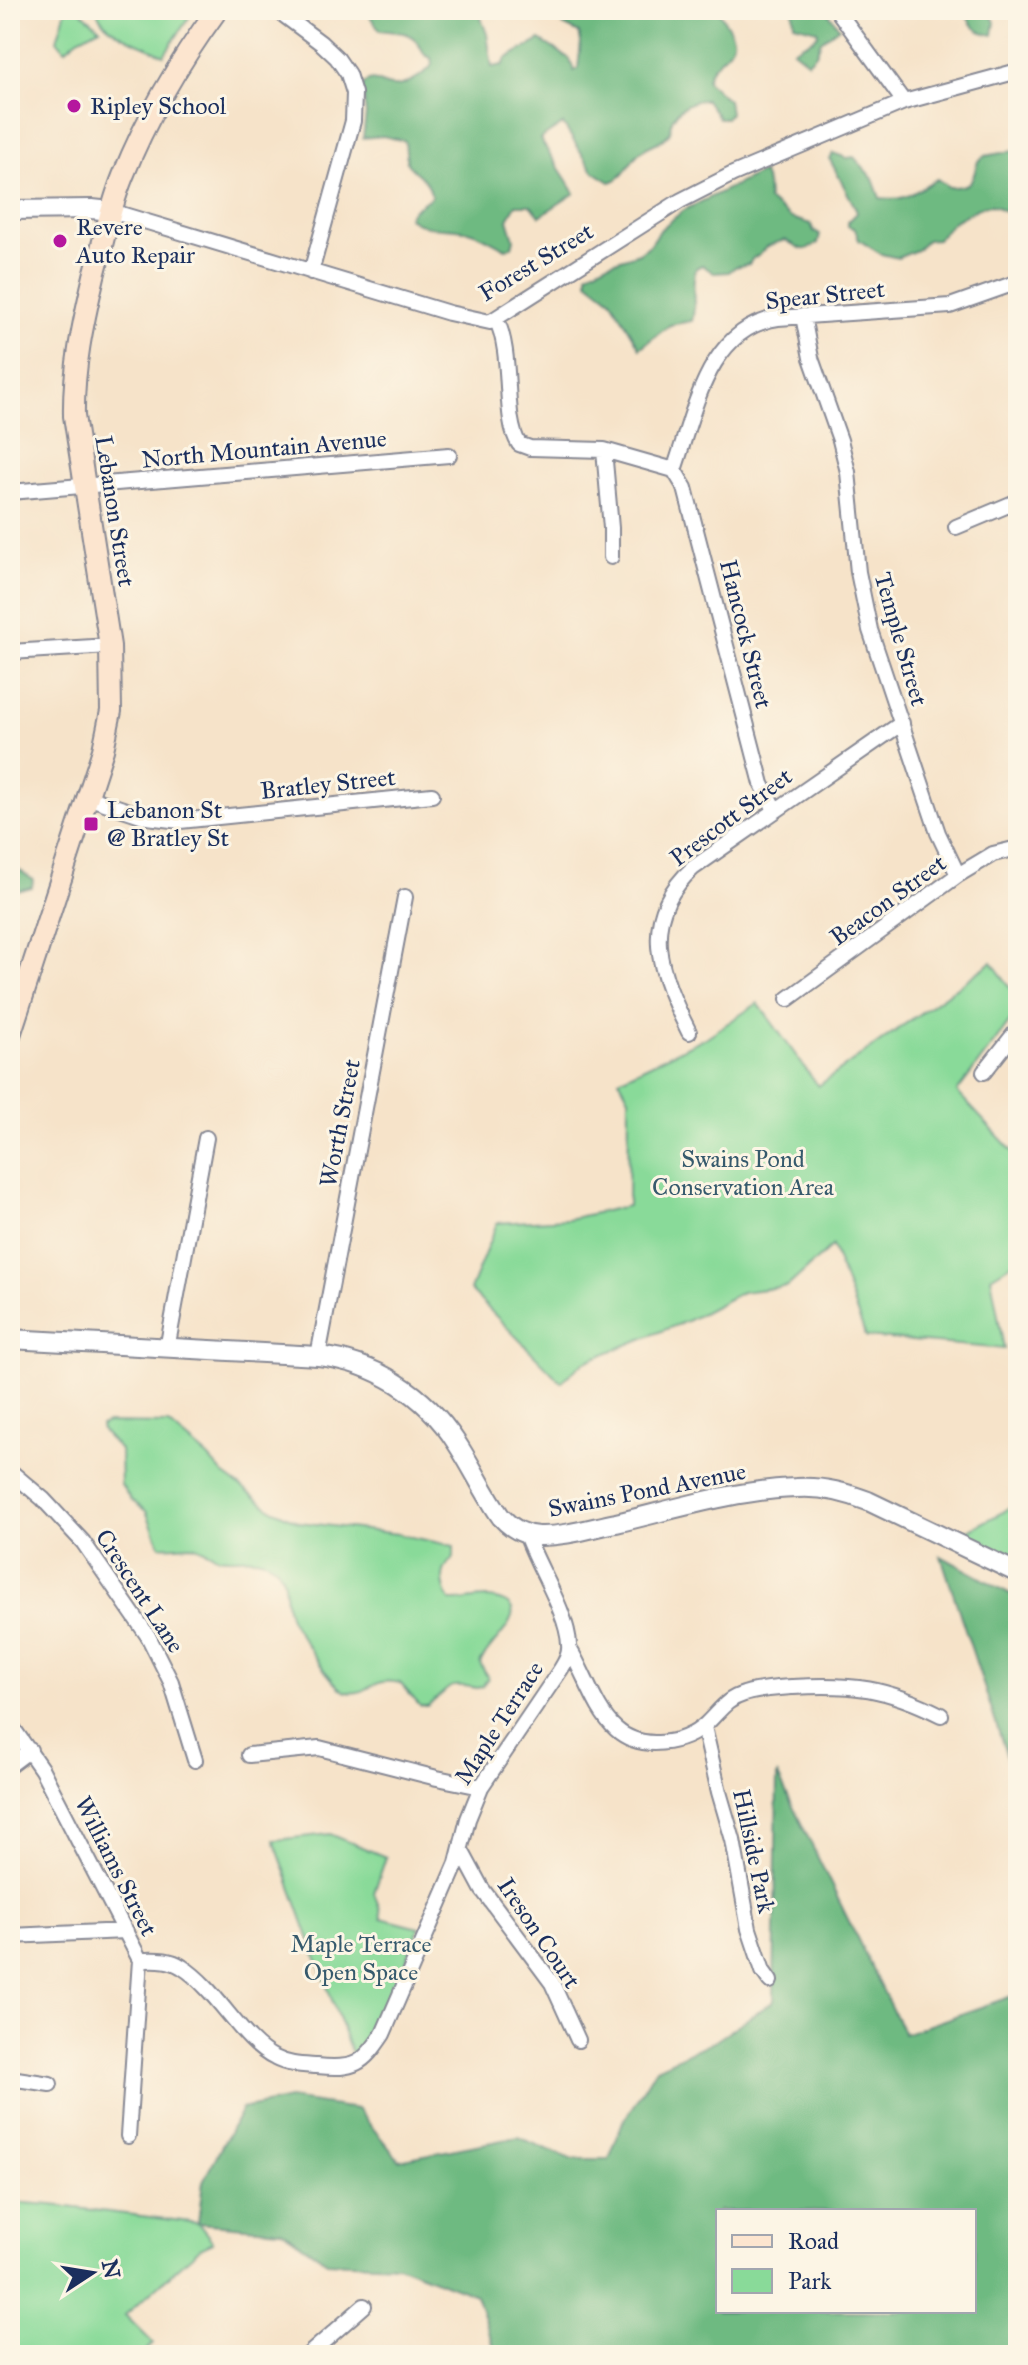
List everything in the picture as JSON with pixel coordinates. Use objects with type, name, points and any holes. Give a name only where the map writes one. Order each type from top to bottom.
[{"type":"main road","name":"Lebanon Street","points":[[10,1035],[110,719],[110,646],[74,416],[74,377],[83,325],[111,211],[123,176],[163,91],[217,10]]},
{"type":"street","points":[[277,10],[337,58],[348,74],[354,93],[353,121],[311,272]]},
{"type":"street","points":[[837,10],[904,102]]},
{"type":"street","name":"Forest Street","points":[[10,210],[111,211],[481,322],[496,319],[706,187],[904,102],[1018,71]]},
{"type":"street","name":"Spear Street","points":[[674,470],[718,354],[762,321],[950,306],[1018,282]]},
{"type":"street","name":"Temple Street","points":[[803,316],[811,358],[848,472],[858,572],[870,630],[938,833],[958,875]]},
{"type":"street","points":[[496,319],[504,340],[517,442],[530,448],[604,450],[674,470]]},
{"type":"street","points":[[604,450],[611,557]]},
{"type":"street","name":"North Mountain Avenue","points":[[10,492],[449,455]]},
{"type":"street","name":"Hancock Street","points":[[674,470],[685,488],[762,784],[775,810]]},
{"type":"street","points":[[956,527],[1018,501]]},
{"type":"street","points":[[10,652],[110,646]]},
{"type":"street","name":"Prescott Street","points":[[689,1032],[670,995],[661,963],[660,933],[664,903],[671,891],[693,868],[902,723]]},
{"type":"street","name":"Bratley Street","points":[[87,797],[147,817],[180,821],[432,795]]},
{"type":"street","name":"Beacon Street","points":[[788,999],[958,875],[993,854],[1018,848]]},
{"type":"street","name":"Worth Street","points":[[318,1356],[405,897]]},
{"type":"street","points":[[984,1072],[1018,1029]]},
{"type":"street","points":[[167,1349],[206,1138]]},
{"type":"street","name":"Swains Pond Avenue","points":[[10,1339],[318,1356],[363,1366],[393,1381],[423,1402],[457,1442],[501,1517],[526,1534],[560,1534],[747,1494],[786,1488],[816,1488],[843,1492],[868,1501],[1018,1573]]},
{"type":"street","name":"Crescent Lane","points":[[10,1471],[43,1499],[83,1542],[148,1636],[171,1682],[195,1760]]},
{"type":"street","name":"Maple Terrace","points":[[140,1960],[162,1959],[179,1964],[226,2008],[261,2049],[273,2057],[293,2064],[328,2068],[359,2064],[383,2034],[461,1850],[468,1819],[481,1787],[561,1669],[570,1650],[564,1622],[526,1534]]},
{"type":"street","points":[[570,1650],[598,1706],[616,1729],[630,1738],[655,1745],[704,1727],[726,1702],[744,1694],[837,1684],[910,1699],[941,1715]]},
{"type":"street","name":"Williams Street","points":[[10,1724],[30,1750],[55,1794],[140,1960],[128,2136]]},
{"type":"street","name":"Hillside Park","points":[[704,1727],[733,1840],[749,1929],[763,1971],[770,1981]]},
{"type":"street","points":[[249,1755],[319,1748],[481,1787]]},
{"type":"street","points":[[10,1765],[30,1750]]},
{"type":"street","name":"Ireson Court","points":[[461,1850],[482,1889],[552,1983],[578,2040]]},
{"type":"street","points":[[10,1936],[126,1931]]},
{"type":"street","points":[[10,2078],[50,2084]]},
{"type":"street","points":[[308,2355],[364,2306]]},
{"type":"green space","points":[[66,10],[79,10],[100,28],[65,50],[57,40]]},
{"type":"green space","points":[[97,10],[194,10],[164,55],[106,25]]},
{"type":"green space","points":[[365,10],[478,10],[487,34],[492,67],[503,65],[507,58],[540,40],[570,59],[574,71],[578,68],[581,42],[579,33],[563,25],[568,10],[718,10],[731,31],[733,44],[712,69],[707,81],[728,100],[730,113],[726,118],[719,118],[706,100],[685,106],[673,118],[668,135],[640,152],[620,177],[610,182],[593,171],[563,124],[540,139],[575,193],[540,216],[530,205],[516,205],[508,219],[514,239],[507,249],[471,232],[431,227],[408,217],[431,197],[430,191],[426,182],[407,163],[405,141],[383,136],[363,138],[366,114],[362,87],[373,80],[392,86],[408,83],[429,69],[431,58],[425,55],[411,36],[380,30]]},
{"type":"green space","points":[[793,10],[826,10],[839,27],[821,41],[816,54],[808,62],[793,50],[818,35],[817,30],[794,24]]},
{"type":"green space","points":[[965,10],[988,10],[995,22],[993,35],[974,27]]},
{"type":"green space","points":[[1018,150],[1018,211],[1009,213],[992,205],[982,206],[954,221],[937,239],[927,240],[917,250],[898,258],[881,254],[859,240],[855,229],[848,226],[857,213],[856,209],[830,160],[833,153],[854,157],[873,179],[880,198],[890,199],[910,194],[937,179],[949,187],[963,186],[971,181],[978,161],[985,156]]},
{"type":"green space","points":[[762,172],[768,200],[791,218],[811,224],[820,235],[818,243],[804,249],[785,240],[765,249],[749,264],[735,267],[729,272],[714,273],[702,265],[696,268],[692,321],[670,325],[640,348],[611,299],[588,281],[588,273],[639,253],[684,210]]},
{"type":"green space","points":[[10,863],[33,880],[32,887],[10,889]]},
{"type":"green space","name":"Swains Pond Conservation Area","points":[[992,962],[1018,999],[1018,1011],[957,1092],[1014,1153],[1018,1151],[1018,1260],[991,1277],[1004,1349],[866,1337],[832,1246],[788,1286],[742,1292],[689,1320],[584,1362],[561,1382],[470,1290],[497,1223],[568,1219],[628,1206],[629,1098],[619,1079],[707,1037],[758,1003],[818,1086]]},
{"type":"green space","points":[[107,1423],[169,1424],[223,1474],[270,1508],[299,1522],[398,1534],[454,1546],[454,1558],[443,1578],[450,1601],[489,1598],[505,1602],[512,1608],[512,1617],[507,1626],[480,1664],[488,1678],[482,1687],[453,1686],[427,1706],[420,1706],[400,1683],[382,1682],[353,1693],[341,1689],[315,1658],[292,1622],[281,1574],[272,1564],[258,1558],[219,1557],[191,1545],[160,1546],[146,1511],[131,1500],[121,1485],[120,1450],[102,1431],[101,1426]]},
{"type":"green space","points":[[1018,1499],[1018,1564],[961,1534],[1005,1511]]},
{"type":"green space","points":[[941,1556],[1018,1598],[1018,1785],[1015,1781]]},
{"type":"green space","points":[[777,1774],[904,2034],[1018,1994],[1018,2355],[497,2355],[476,2295],[398,2265],[327,2262],[281,2230],[198,2223],[203,2181],[242,2109],[289,2099],[357,2109],[399,2160],[518,2137],[571,2159],[609,2159],[622,2124],[656,2068],[714,2041],[774,2001]]},
{"type":"green space","name":"Maple Terrace Open Space","points":[[330,1834],[386,1857],[374,1893],[381,1918],[419,1928],[389,2006],[354,2061],[274,1840]]},
{"type":"green space","points":[[10,2202],[198,2223],[213,2242],[200,2248],[125,2315],[153,2343],[142,2355],[10,2355]]},
{"type":"place","name":"Ripley School","points":[[74,106]]},
{"type":"place","name":"Revere Auto Repair","points":[[60,241]]},
{"type":"place","name":"Lebanon St @ Bratley St","points":[[91,824]]}]
